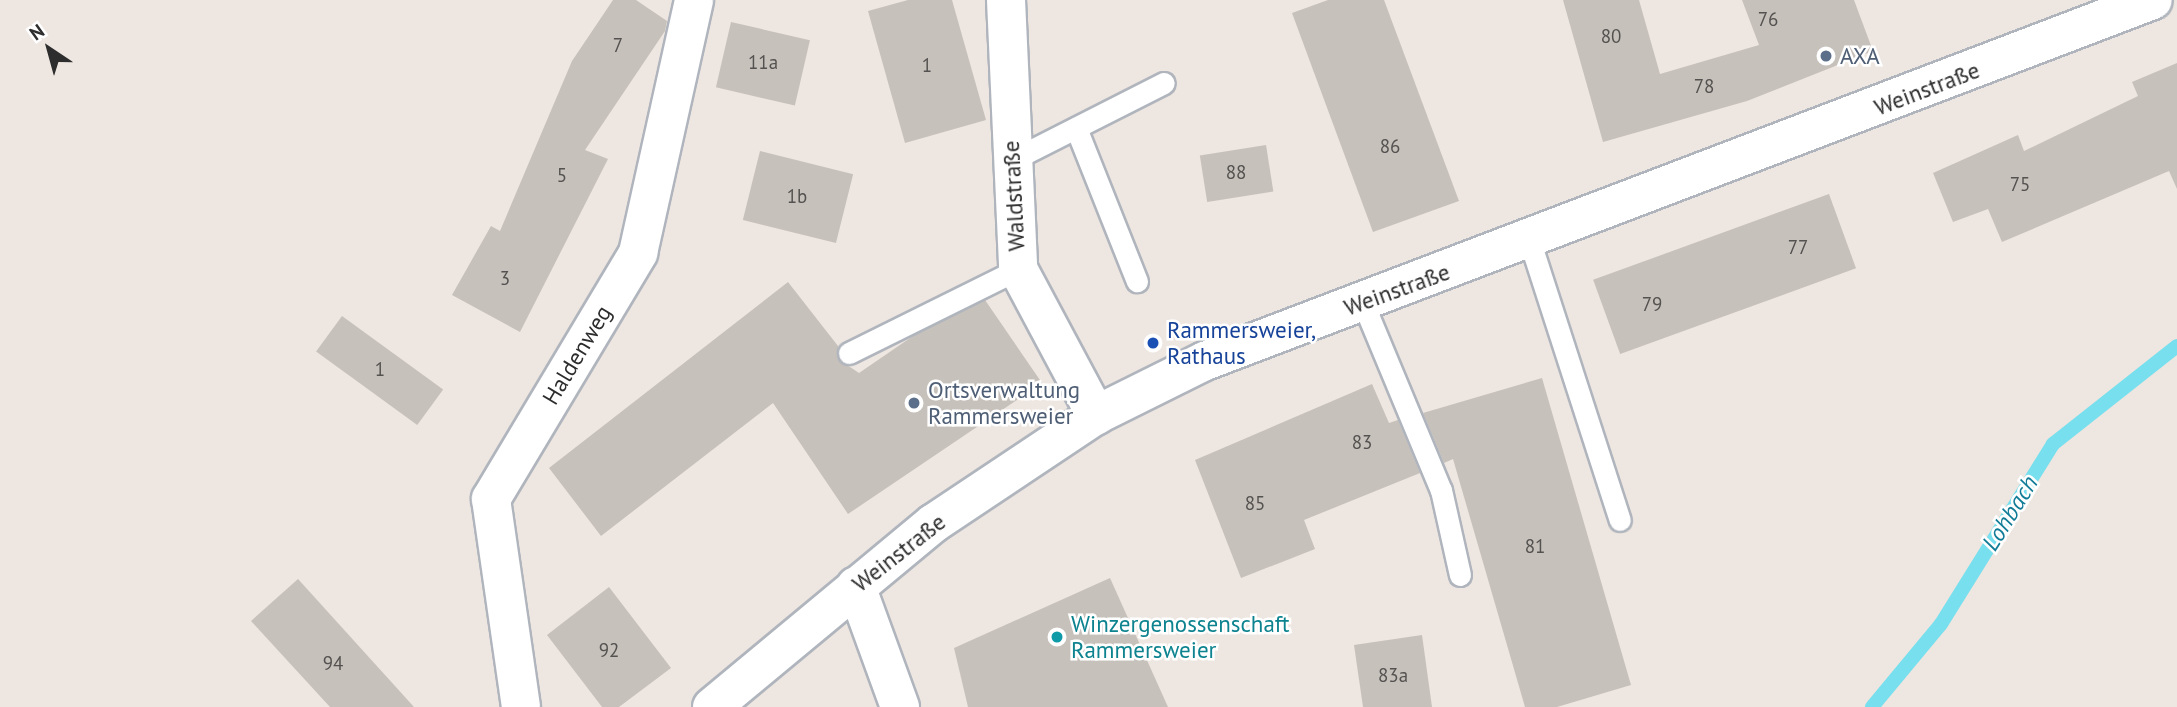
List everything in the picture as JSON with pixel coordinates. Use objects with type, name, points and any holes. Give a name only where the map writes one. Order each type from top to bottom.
[{"type":"street","name":"Haldenweg","points":[[521,707],[491,499],[638,253],[694,0]]},
{"type":"street","name":"Waldstraße","points":[[1006,0],[1018,269],[1096,415]]},
{"type":"street","name":"Weinstraße","points":[[712,707],[933,523],[1096,415],[1205,361],[1530,242],[2153,0]]},
{"type":"street","points":[[856,586],[900,707]]},
{"type":"lane","points":[[1012,160],[1164,83]]},
{"type":"lane","points":[[1076,128],[1138,281]]},
{"type":"lane","points":[[1530,242],[1620,520]]},
{"type":"lane","points":[[849,354],[1018,269]]},
{"type":"lane","points":[[1363,303],[1441,490],[1460,575]]},
{"type":"building","points":[[613,0],[636,0],[667,21],[665,31],[585,150],[608,159],[520,332],[452,295],[491,226],[500,231],[572,61]]},
{"type":"building","points":[[908,0],[952,0],[986,120],[905,143],[868,11]]},
{"type":"building","points":[[1328,0],[1384,0],[1459,201],[1373,232],[1292,13]]},
{"type":"building","points":[[1563,0],[1639,0],[1660,74],[1759,45],[1742,0],[1854,0],[1873,51],[1747,101],[1603,142]]},
{"type":"building","points":[[731,22],[810,40],[795,106],[716,87]]},
{"type":"building","points":[[2177,63],[2177,189],[2169,171],[2002,242],[1988,209],[1953,222],[1933,173],[2018,135],[2024,151],[2138,96],[2132,82]]},
{"type":"building","points":[[1266,145],[1273,191],[1207,202],[1200,155]]},
{"type":"building","points":[[760,151],[853,174],[836,243],[743,220]]},
{"type":"building","points":[[1829,194],[1856,268],[1620,354],[1593,280]]},
{"type":"building","points":[[788,282],[838,346],[838,359],[859,373],[916,334],[985,300],[1042,383],[848,514],[773,403],[601,536],[549,468]]},
{"type":"building","points":[[342,316],[443,389],[417,425],[316,352]]},
{"type":"building","points":[[1542,378],[1631,685],[1557,707],[1525,707],[1453,459],[1444,463],[1423,413]]},
{"type":"building","points":[[1372,384],[1389,423],[1398,420],[1420,473],[1304,520],[1315,549],[1241,578],[1195,460]]},
{"type":"building","name":"Winzergenossenschaft Rammersweier","points":[[1110,578],[1168,707],[968,707],[954,648]]},
{"type":"building","points":[[298,579],[414,707],[330,707],[251,621]]},
{"type":"building","points":[[609,587],[671,668],[619,707],[602,707],[547,635]]},
{"type":"building","points":[[1422,635],[1432,707],[1363,707],[1354,645]]},
{"type":"waterway","name":"Lohbach","points":[[1872,707],[1941,624],[2053,444],[2177,346]]},
{"type":"place","name":"AXA","points":[[1826,56]]},
{"type":"place","name":"Rammersweier, Rathaus","points":[[1153,343]]},
{"type":"place","name":"Ortsverwaltung Rammersweier","points":[[914,403]]},
{"type":"place","name":"Winzergenossenschaft Rammersweier","points":[[1057,637]]}]
